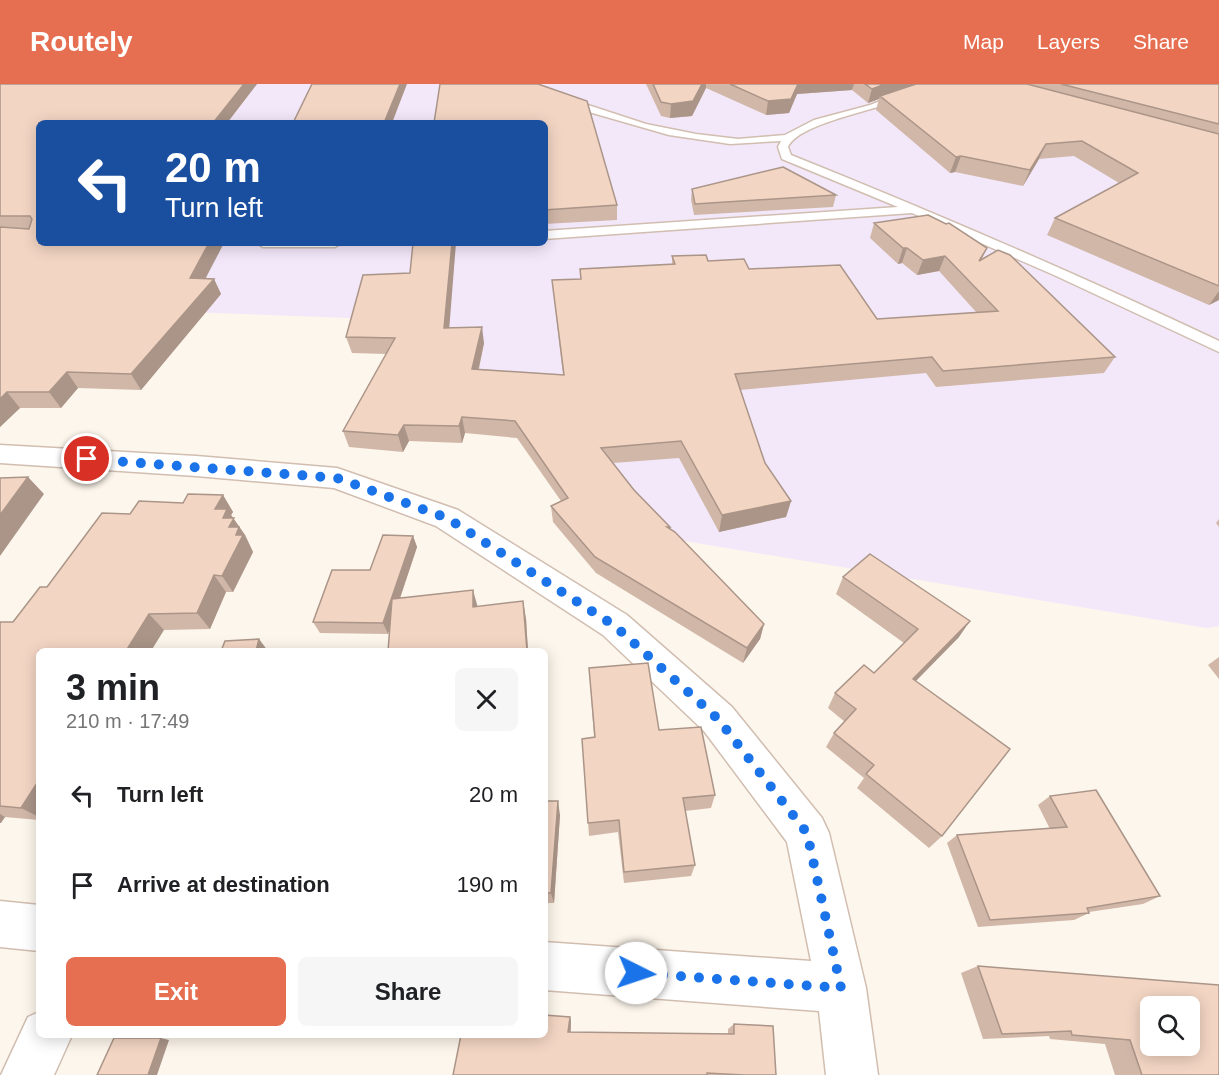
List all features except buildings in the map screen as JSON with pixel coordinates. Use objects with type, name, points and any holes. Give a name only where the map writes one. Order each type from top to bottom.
[{"type":"street","points":[[0,454],[196,466],[337,478],[447,518],[615,626],[718,719],[807,833],[841,988],[852,1075]]},
{"type":"street","points":[[0,924],[36,928]]},
{"type":"street","points":[[548,966],[841,988]]},
{"type":"street","points":[[27,1075],[45,1038]]},
{"type":"lane","points":[[516,84],[597,113],[648,127],[776,154],[916,210],[1138,308],[1219,347]]},
{"type":"lane","points":[[723,141],[787,138],[817,122],[873,107],[933,84]]},
{"type":"lane","points":[[776,154],[783,147],[787,138]]},
{"type":"lane","points":[[548,235],[916,210]]},
{"type":"shaded area","points":[[0,84],[1219,84],[1219,626],[1207,628],[619,530],[431,321],[0,305]]},
{"type":"route","points":[[87,459],[337,478],[447,518],[615,626],[718,719],[807,833],[841,988],[636,973]]}]
